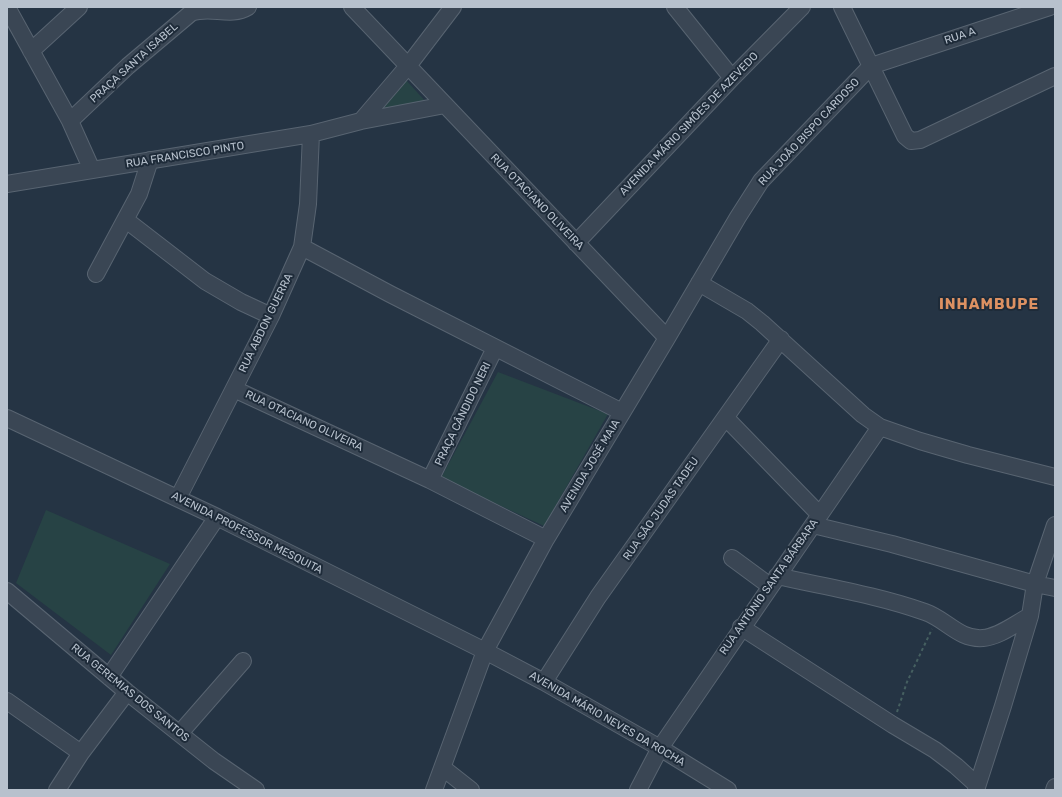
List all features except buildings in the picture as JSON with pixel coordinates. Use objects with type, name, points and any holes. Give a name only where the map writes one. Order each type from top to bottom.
[{"type":"street","points":[[7,7],[70,121],[92,170]]},
{"type":"street","points":[[31,51],[78,7]]},
{"type":"street","name":"PRAÇA SANTA ISABEL","points":[[70,121],[134,61],[191,13],[200,9],[240,12],[248,7]]},
{"type":"street","name":"RUA OTACIANO OLIVEIRA","points":[[352,7],[444,106],[667,338]]},
{"type":"street","points":[[361,122],[408,66],[453,7]]},
{"type":"street","points":[[675,7],[732,78]]},
{"type":"street","name":"AVENIDA MÁRIO SIMÕES DE AZEVEDO","points":[[576,243],[732,78],[802,7]]},
{"type":"street","points":[[842,7],[905,136],[911,141],[920,140],[1055,76]]},
{"type":"street","name":"RUA A","points":[[871,66],[1050,7]]},
{"type":"street","name":"RUA JOÃO BISPO CARDOSO","points":[[699,283],[761,181],[871,66]]},
{"type":"street","points":[[361,122],[444,106]]},
{"type":"street","name":"RUA FRANCISCO PINTO","points":[[7,184],[311,134],[361,122]]},
{"type":"street","name":"RUA ABDON GUERRA","points":[[178,498],[271,316],[302,247],[308,204],[311,134]]},
{"type":"street","points":[[96,274],[139,194],[150,160]]},
{"type":"street","points":[[126,220],[205,281],[241,302],[271,316]]},
{"type":"street","points":[[302,247],[622,412]]},
{"type":"street","points":[[699,283],[747,311],[781,339],[858,411],[880,427],[968,455],[1055,477]]},
{"type":"street","name":"AVENIDA JOSÉ MAIA","points":[[434,790],[485,651],[546,539],[699,283]]},
{"type":"street","name":"RUA SÃO JUDAS TADEU","points":[[544,682],[598,597],[781,339]]},
{"type":"street","name":"PRAÇA CÂNDIDO NERI","points":[[430,480],[496,348]]},
{"type":"street","name":"RUA OTACIANO OLIVEIRA","points":[[234,389],[430,480],[546,539]]},
{"type":"street","name":"AVENIDA PROFESSOR MESQUITA","points":[[7,418],[217,517],[485,651]]},
{"type":"street","points":[[726,418],[816,520],[892,544],[1035,584],[1055,588]]},
{"type":"street","name":"RUA ANTÔNIO SANTA BÁRBARA","points":[[638,790],[660,748],[741,627],[880,427]]},
{"type":"street","points":[[109,677],[217,517]]},
{"type":"street","points":[[741,627],[893,725],[935,750],[956,766],[976,788],[1003,706],[1030,616],[1035,584],[1055,525]]},
{"type":"street","points":[[732,558],[773,581],[854,593],[926,612],[938,618],[961,634],[982,638],[998,632],[1030,616]]},
{"type":"street","name":"RUA GEREMIAS DOS SANTOS","points":[[7,591],[127,692],[214,761],[256,790]]},
{"type":"street","name":"AVENIDA MÁRIO NEVES DA ROCHA","points":[[485,651],[544,682],[660,748],[728,790]]},
{"type":"street","points":[[180,733],[243,662]]},
{"type":"street","points":[[58,790],[81,753],[127,692]]},
{"type":"street","points":[[7,701],[81,753]]},
{"type":"street","points":[[443,768],[471,790]]},
{"type":"path","points":[[893,725],[906,682],[938,618]]},
{"type":"green space","points":[[406,80],[427,103],[382,110]]},
{"type":"green space","points":[[498,372],[608,414],[544,526],[441,478]]},
{"type":"green space","points":[[46,510],[170,564],[111,655],[16,583]]},
{"type":"district","name":"INHAMBUPE","points":[[989,305]]}]
